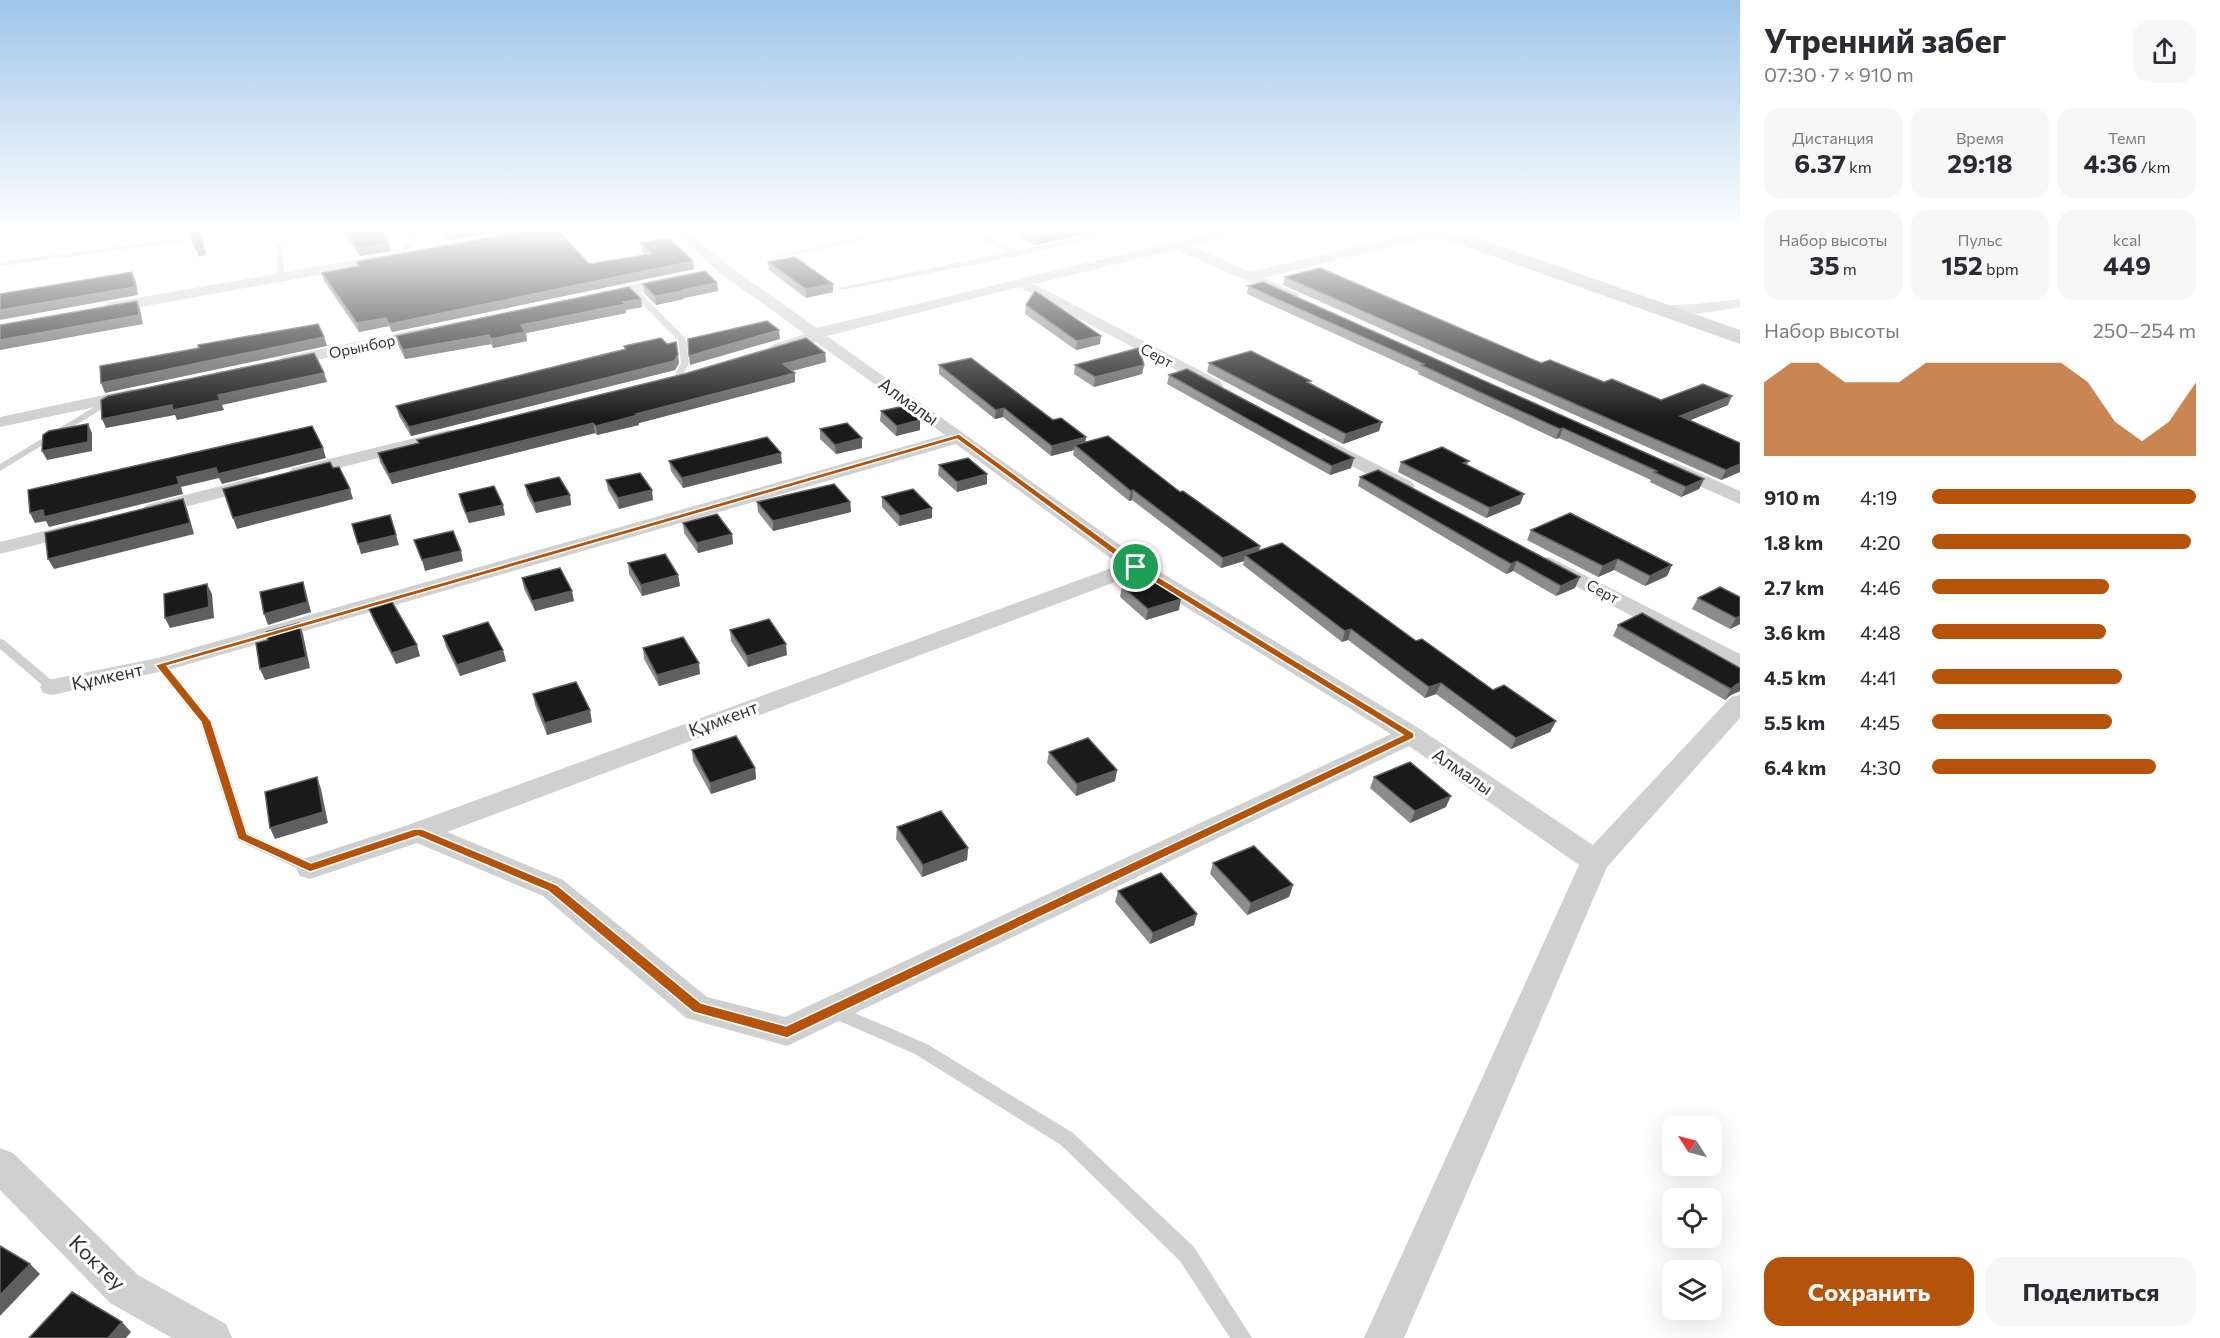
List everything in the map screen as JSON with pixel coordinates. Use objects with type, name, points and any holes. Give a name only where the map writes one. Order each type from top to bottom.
[{"type":"main road","points":[[1617,293],[1740,337]]},
{"type":"street","points":[[94,310],[191,293]]},
{"type":"street","points":[[586,298],[609,293]]},
{"type":"street","name":"Алмалы","points":[[758,293],[959,436],[1136,567],[1411,735],[1595,861]]},
{"type":"street","points":[[759,354],[805,340],[828,329],[973,293]]},
{"type":"street","name":"Серт","points":[[1042,293],[1232,394]]},
{"type":"street","points":[[1285,293],[1303,302]]},
{"type":"street","points":[[1665,310],[1696,309],[1740,303]]},
{"type":"street","name":"Орынбор","points":[[264,366],[448,328]]},
{"type":"street","points":[[672,378],[701,370]]},
{"type":"street","points":[[0,422],[149,391]]},
{"type":"street","points":[[138,513],[460,432]]},
{"type":"street","points":[[1306,434],[1422,496]]},
{"type":"street","name":"Құмкент","points":[[52,687],[160,665],[959,436]]},
{"type":"street","points":[[1664,464],[1740,498]]},
{"type":"street","points":[[0,548],[92,525]]},
{"type":"street","name":"Серт","points":[[1528,552],[1740,664]]},
{"type":"street","name":"Құмкент","points":[[310,868],[418,832],[1136,567]]},
{"type":"street","points":[[1384,1338],[1595,861],[1740,703]]},
{"type":"street","points":[[418,832],[553,888],[698,1008],[787,1032],[1411,735]]},
{"type":"street","name":"Коктеу","points":[[0,1165],[124,1289],[212,1338]]},
{"type":"lane","points":[[636,293],[682,339],[685,363],[672,378]]},
{"type":"lane","points":[[0,468],[114,398]]},
{"type":"lane","points":[[0,643],[52,687]]},
{"type":"lane","points":[[160,665],[206,721],[242,836],[310,868]]},
{"type":"lane","points":[[834,1010],[921,1049],[1067,1139],[1187,1254],[1242,1338]]},
{"type":"building","points":[[3,293],[97,293],[0,310],[0,294]]},
{"type":"building","points":[[336,293],[536,293],[389,324],[386,318],[357,323]]},
{"type":"building","points":[[598,293],[635,293],[641,299],[521,325],[525,332],[491,339],[489,335],[403,350],[396,336]]},
{"type":"building","points":[[1033,293],[1039,293],[1101,336],[1077,341],[1026,305]]},
{"type":"building","points":[[1265,293],[1289,293],[1704,479],[1686,487],[1654,472],[1657,471],[1421,365],[1424,364]]},
{"type":"building","points":[[1323,293],[1379,293],[1541,363],[1550,360],[1604,382],[1612,379],[1661,400],[1703,384],[1732,396],[1680,416],[1740,443],[1740,464],[1726,470]]},
{"type":"building","points":[[137,301],[139,315],[0,340],[0,325]]},
{"type":"building","points":[[767,321],[779,330],[689,356],[688,339]]},
{"type":"building","points":[[318,324],[324,337],[101,383],[100,366],[199,348],[198,345]]},
{"type":"building","points":[[661,338],[667,344],[676,342],[678,354],[674,361],[409,427],[396,406],[626,349],[624,346]]},
{"type":"building","points":[[806,338],[825,353],[783,364],[795,373],[596,426],[593,423],[389,474],[378,453],[419,443],[417,440],[684,374]]},
{"type":"building","points":[[1139,348],[1144,365],[1095,377],[1075,365]]},
{"type":"building","points":[[1251,351],[1311,381],[1307,382],[1382,422],[1346,434],[1209,363]]},
{"type":"building","points":[[314,353],[324,373],[218,395],[220,400],[173,410],[172,405],[102,419],[101,400],[108,396]]},
{"type":"building","points":[[971,358],[1053,420],[1061,418],[1086,437],[1052,446],[1004,408],[996,410],[939,365]]},
{"type":"building","points":[[1187,369],[1354,458],[1332,466],[1169,375]]},
{"type":"building","points":[[904,406],[920,420],[897,426],[881,411]]},
{"type":"building","points":[[847,423],[862,438],[835,445],[820,429]]},
{"type":"building","points":[[88,424],[88,442],[42,451],[43,435],[49,431]]},
{"type":"building","points":[[312,426],[323,448],[218,474],[216,468],[177,477],[179,484],[44,517],[43,510],[30,513],[28,490]]},
{"type":"building","points":[[1108,436],[1180,492],[1183,491],[1260,546],[1223,558],[1133,490],[1131,491],[1075,445]]},
{"type":"building","points":[[767,437],[781,453],[682,478],[669,461]]},
{"type":"building","points":[[1442,447],[1469,461],[1463,463],[1524,494],[1490,508],[1401,462]]},
{"type":"building","points":[[968,458],[987,474],[957,482],[939,465]]},
{"type":"building","points":[[330,462],[333,468],[339,467],[350,489],[233,518],[223,489]]},
{"type":"building","points":[[1378,470],[1580,577],[1561,586],[1517,561],[1511,564],[1360,477]]},
{"type":"building","points":[[640,473],[652,490],[618,498],[606,480]]},
{"type":"building","points":[[559,477],[570,495],[534,503],[525,485]]},
{"type":"building","points":[[834,484],[850,502],[773,521],[757,502]]},
{"type":"building","points":[[494,486],[503,505],[466,513],[459,494]]},
{"type":"building","points":[[913,489],[932,508],[900,516],[882,497]]},
{"type":"building","points":[[183,499],[190,523],[48,559],[45,533]]},
{"type":"building","points":[[1570,513],[1672,565],[1650,576],[1618,559],[1603,566],[1531,530]]},
{"type":"building","points":[[717,514],[732,534],[697,543],[683,523]]},
{"type":"building","points":[[390,515],[396,535],[358,544],[352,524]]},
{"type":"building","points":[[453,531],[461,551],[422,560],[414,540]]},
{"type":"building","points":[[1282,543],[1416,641],[1422,639],[1493,690],[1504,685],[1556,721],[1516,738],[1441,683],[1429,687],[1351,629],[1345,631],[1245,555]]},
{"type":"building","points":[[665,554],[678,575],[641,585],[628,563]]},
{"type":"building","points":[[560,568],[572,591],[532,601],[522,578]]},
{"type":"building","points":[[1152,577],[1181,599],[1148,609],[1122,586]]},
{"type":"building","points":[[303,582],[307,602],[264,614],[260,592]]},
{"type":"building","points":[[207,584],[209,607],[165,618],[164,594]]},
{"type":"building","points":[[1720,587],[1740,597],[1740,616],[1736,618],[1698,598]]},
{"type":"building","points":[[392,602],[417,645],[392,653],[369,609]]},
{"type":"building","points":[[1642,613],[1740,668],[1740,683],[1731,689],[1618,625]]},
{"type":"building","points":[[769,619],[786,644],[747,656],[730,630]]},
{"type":"building","points":[[488,622],[503,650],[457,665],[443,636]]},
{"type":"building","points":[[299,623],[306,657],[260,669],[256,643],[268,640],[266,632]]},
{"type":"building","points":[[683,637],[699,663],[657,675],[643,648]]},
{"type":"building","points":[[576,682],[590,710],[545,723],[533,694]]},
{"type":"building","points":[[736,736],[755,768],[710,783],[692,750]]},
{"type":"building","points":[[1088,738],[1117,770],[1077,784],[1049,752]]},
{"type":"building","points":[[1410,762],[1451,796],[1415,811],[1374,777]]},
{"type":"building","points":[[317,777],[323,812],[270,828],[265,792]]},
{"type":"building","points":[[941,811],[968,848],[923,865],[897,827]]},
{"type":"building","points":[[1254,846],[1293,885],[1251,903],[1213,863]]},
{"type":"building","points":[[1161,873],[1197,914],[1153,933],[1118,891]]},
{"type":"building","points":[[0,1246],[30,1264],[0,1295]]},
{"type":"building","points":[[72,1292],[122,1322],[108,1338],[29,1338]]},
{"type":"route","points":[[959,436],[1136,567],[1411,735],[787,1032],[698,1008],[553,888],[418,832],[310,868],[242,836],[206,721],[160,665],[959,436]]}]
